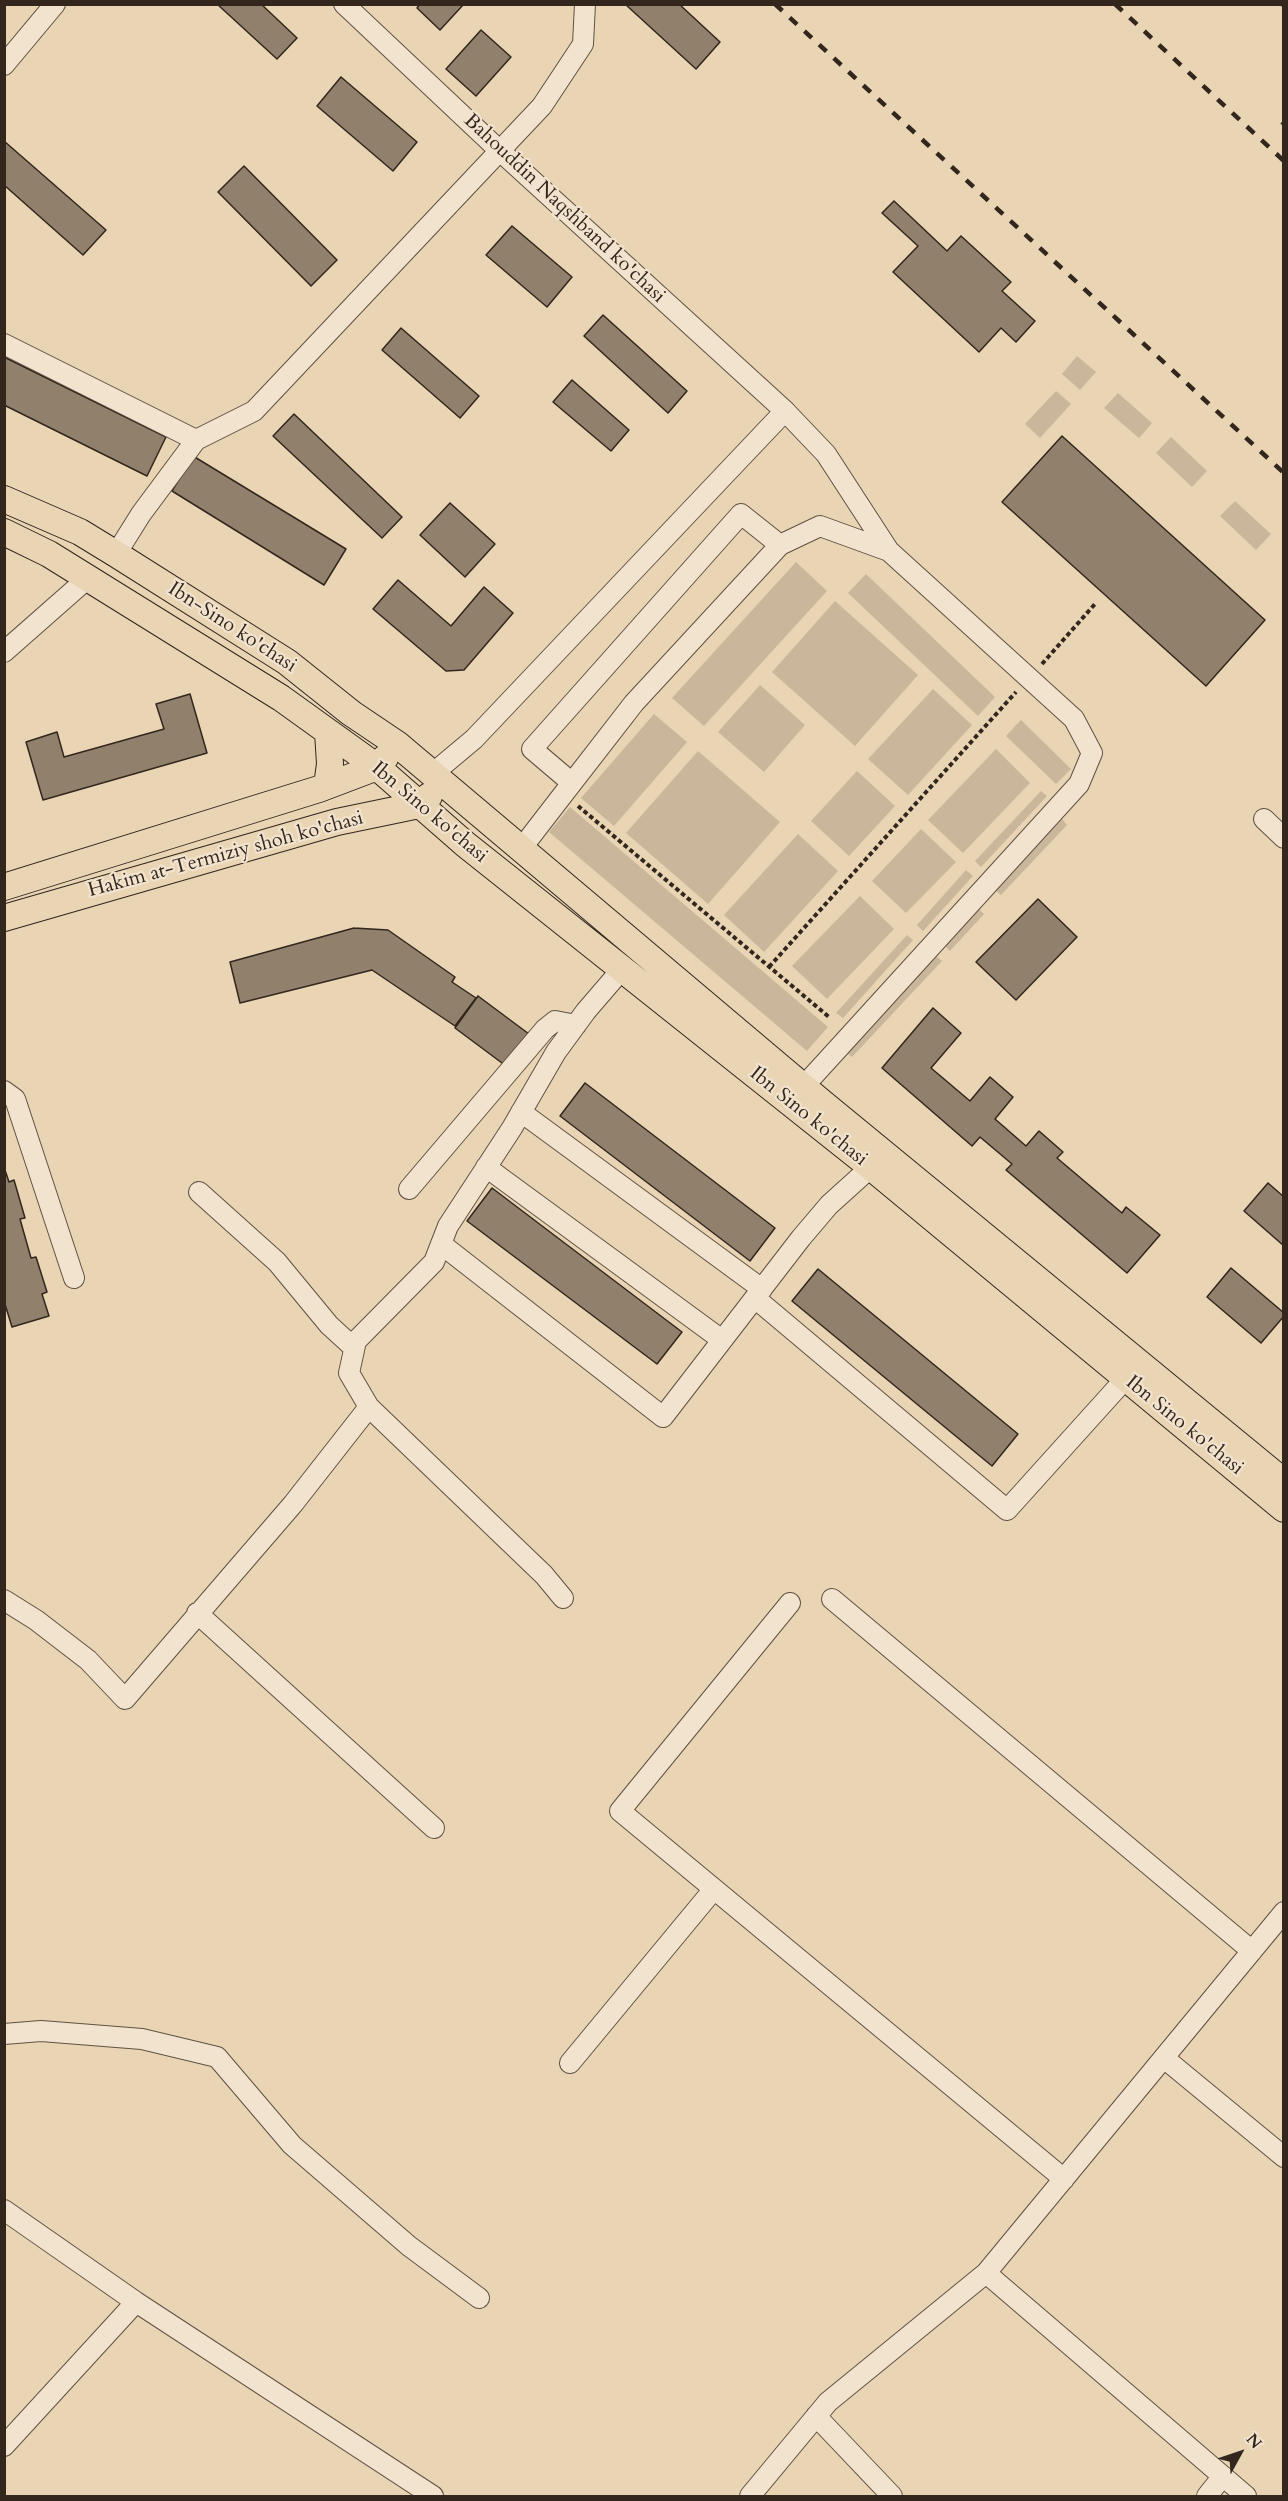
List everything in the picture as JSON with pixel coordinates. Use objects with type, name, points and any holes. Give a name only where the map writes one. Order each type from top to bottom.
[{"type":"main road","name":"Ibn-Sino ko'chasi","points":[[4,499],[80,532],[287,662],[351,713],[397,744],[436,779]]},
{"type":"main road","name":"Ibn-Sino ko'chasi","points":[[4,532],[49,554],[88,578],[281,698],[328,732]]},
{"type":"main road","points":[[327,786],[330,764],[328,732]]},
{"type":"main road","name":"Ibn Sino ko'chasi","points":[[328,732],[376,767],[419,805],[871,1167],[1284,1509]]},
{"type":"main road","name":"Hakim at-Termiziy shoh ko'chasi","points":[[5,884],[327,786],[376,767],[397,744]]},
{"type":"main road","points":[[419,805],[436,779]]},
{"type":"main road","name":"Ibn Sino ko'chasi","points":[[436,779],[803,1087],[1284,1482]]},
{"type":"main road","name":"Hakim at-Termiziy shoh ko'chasi","points":[[4,918],[337,822],[419,805]]},
{"type":"street","points":[[4,65],[55,4]]},
{"type":"street","name":"Bahouddin Naqshband ko'chasi","points":[[344,4],[500,151],[785,411],[826,454],[889,551]]},
{"type":"street","points":[[116,554],[141,514],[196,440],[254,411],[542,106],[583,44],[585,4]]},
{"type":"street","points":[[4,344],[196,440]]},
{"type":"street","points":[[436,779],[785,411]]},
{"type":"street","points":[[572,783],[532,749],[741,514],[780,544]]},
{"type":"street","points":[[522,849],[634,703],[780,544],[820,526],[889,551],[1074,719],[1092,753],[1079,784],[803,1087]]},
{"type":"street","points":[[4,652],[88,578]]},
{"type":"street","points":[[1264,819],[1284,838]]},
{"type":"street","points":[[563,1598],[544,1575],[369,1407],[349,1373],[356,1341],[434,1262],[448,1226],[521,1112],[556,1052],[623,968]]},
{"type":"street","points":[[409,1189],[545,1029],[555,1021],[576,1025]]},
{"type":"street","points":[[4,1091],[15,1099],[74,1278]]},
{"type":"street","points":[[521,1112],[758,1294],[1007,1510],[1126,1378]]},
{"type":"street","points":[[486,1167],[723,1340]]},
{"type":"street","points":[[441,1244],[663,1417],[829,1205],[871,1167]]},
{"type":"street","points":[[200,1192],[277,1262],[329,1325],[353,1347]]},
{"type":"street","points":[[4,1600],[36,1620],[88,1660],[124,1699],[197,1612],[293,1504],[369,1407]]},
{"type":"street","points":[[831,1599],[1252,1951]]},
{"type":"street","points":[[790,1603],[620,1811],[1064,2179]]},
{"type":"street","points":[[197,1612],[434,1828]]},
{"type":"street","points":[[570,2063],[714,1889]]},
{"type":"street","points":[[750,2496],[828,2402],[986,2273],[1284,1912]]},
{"type":"street","points":[[4,2034],[41,2031],[142,2039],[217,2057],[292,2145],[410,2246],[479,2298]]},
{"type":"street","points":[[1164,2058],[1284,2157]]},
{"type":"street","points":[[4,2210],[136,2301],[433,2496]]},
{"type":"street","points":[[986,2273],[1246,2496]]},
{"type":"street","points":[[4,2446],[136,2301]]},
{"type":"street","points":[[816,2416],[892,2496]]},
{"type":"street","points":[[1207,2496],[1223,2476]]},
{"type":"path","points":[[769,968],[1095,604]]},
{"type":"path","points":[[578,806],[829,1017]]},
{"type":"shaded area","points":[[1077,356],[1096,372],[1080,390],[1062,374]]},
{"type":"shaded area","points":[[1056,391],[1071,404],[1040,438],[1025,424]]},
{"type":"shaded area","points":[[1118,393],[1152,423],[1139,438],[1104,408]]},
{"type":"shaded area","points":[[1171,437],[1207,471],[1192,487],[1156,453]]},
{"type":"shaded area","points":[[1235,501],[1271,534],[1256,550],[1220,516]]},
{"type":"shaded area","points":[[796,562],[827,591],[704,726],[672,698]]},
{"type":"shaded area","points":[[866,574],[995,697],[978,716],[848,593]]},
{"type":"shaded area","points":[[835,601],[918,675],[855,746],[772,672]]},
{"type":"shaded area","points":[[760,685],[805,725],[764,772],[718,732]]},
{"type":"shaded area","points":[[933,689],[972,725],[908,795],[868,759]]},
{"type":"shaded area","points":[[654,714],[687,742],[614,826],[581,798]]},
{"type":"shaded area","points":[[1021,720],[1071,769],[1056,784],[1006,736]]},
{"type":"shaded area","points":[[996,749],[1030,783],[963,853],[928,820]]},
{"type":"shaded area","points":[[698,751],[780,822],[708,904],[626,833]]},
{"type":"shaded area","points":[[857,771],[895,806],[849,856],[811,821]]},
{"type":"shaded area","points":[[1041,791],[1047,796],[981,867],[975,861]]},
{"type":"shaded area","points":[[570,807],[828,1027],[807,1051],[549,832]]},
{"type":"shaded area","points":[[1062,819],[1067,825],[1001,895],[995,890]]},
{"type":"shaded area","points":[[921,829],[956,862],[906,913],[872,881]]},
{"type":"shaded area","points":[[798,834],[838,871],[764,952],[724,915]]},
{"type":"shaded area","points":[[966,870],[973,876],[923,931],[917,925]]},
{"type":"shaded area","points":[[860,896],[894,929],[827,999],[792,966]]},
{"type":"shaded area","points":[[979,909],[984,914],[950,951],[945,946]]},
{"type":"shaded area","points":[[907,935],[913,940],[843,1018],[836,1013]]},
{"type":"shaded area","points":[[936,956],[942,961],[852,1057],[846,1052]]},
{"type":"building","points":[[217,4],[261,4],[297,38],[277,59]]},
{"type":"building","points":[[420,4],[464,4],[440,30],[417,8]]},
{"type":"building","points":[[625,4],[679,4],[720,42],[696,69]]},
{"type":"building","points":[[481,30],[511,57],[476,96],[446,69]]},
{"type":"building","points":[[341,77],[417,142],[393,171],[317,106]]},
{"type":"building","points":[[4,141],[106,230],[83,255],[4,185]]},
{"type":"building","points":[[244,166],[337,260],[311,286],[218,192]]},
{"type":"building","points":[[894,201],[947,251],[961,236],[1011,282],[1002,291],[1035,321],[1016,342],[1001,328],[979,352],[893,272],[918,246],[882,213]]},
{"type":"building","points":[[512,226],[572,277],[547,307],[486,255]]},
{"type":"building","points":[[603,315],[687,391],[668,413],[584,336]]},
{"type":"building","points":[[401,328],[479,396],[460,418],[382,350]]},
{"type":"building","points":[[4,357],[166,437],[147,476],[4,405]]},
{"type":"building","points":[[572,380],[629,430],[611,451],[553,402]]},
{"type":"building","points":[[294,414],[402,517],[382,538],[273,436]]},
{"type":"building","points":[[1062,436],[1265,620],[1206,686],[1002,502]]},
{"type":"building","points":[[193,456],[346,549],[324,585],[172,491]]},
{"type":"building","points":[[450,503],[495,544],[465,577],[420,535]]},
{"type":"building","points":[[398,580],[451,626],[484,587],[513,613],[464,670],[446,671],[373,609]]},
{"type":"building","points":[[190,694],[207,753],[43,800],[26,742],[57,732],[64,757],[164,729],[156,704]]},
{"type":"building","points":[[1038,899],[1077,937],[1016,1000],[976,962]]},
{"type":"building","points":[[354,928],[388,930],[455,977],[452,982],[476,998],[455,1026],[372,970],[240,1003],[230,962]]},
{"type":"building","points":[[478,996],[529,1034],[506,1066],[455,1028]]},
{"type":"building","points":[[933,1008],[961,1033],[931,1068],[970,1101],[990,1077],[1013,1097],[995,1119],[1026,1146],[1039,1131],[1063,1152],[1057,1158],[1122,1213],[1126,1207],[1160,1235],[1127,1273],[1006,1170],[1012,1164],[980,1137],[972,1146],[882,1068]]},
{"type":"building","points":[[585,1083],[775,1228],[750,1261],[560,1116]]},
{"type":"building","points":[[4,1167],[9,1182],[14,1180],[25,1218],[20,1219],[31,1258],[36,1257],[47,1292],[42,1294],[49,1316],[12,1327],[4,1301]]},
{"type":"building","points":[[1268,1183],[1284,1197],[1284,1246],[1244,1211]]},
{"type":"building","points":[[492,1188],[682,1332],[657,1364],[467,1221]]},
{"type":"building","points":[[1231,1268],[1284,1313],[1284,1316],[1261,1343],[1207,1297]]},
{"type":"building","points":[[818,1269],[1018,1434],[992,1466],[792,1301]]},
{"type":"railway","points":[[775,4],[1284,473]]},
{"type":"railway","points":[[1115,4],[1284,161]]}]
